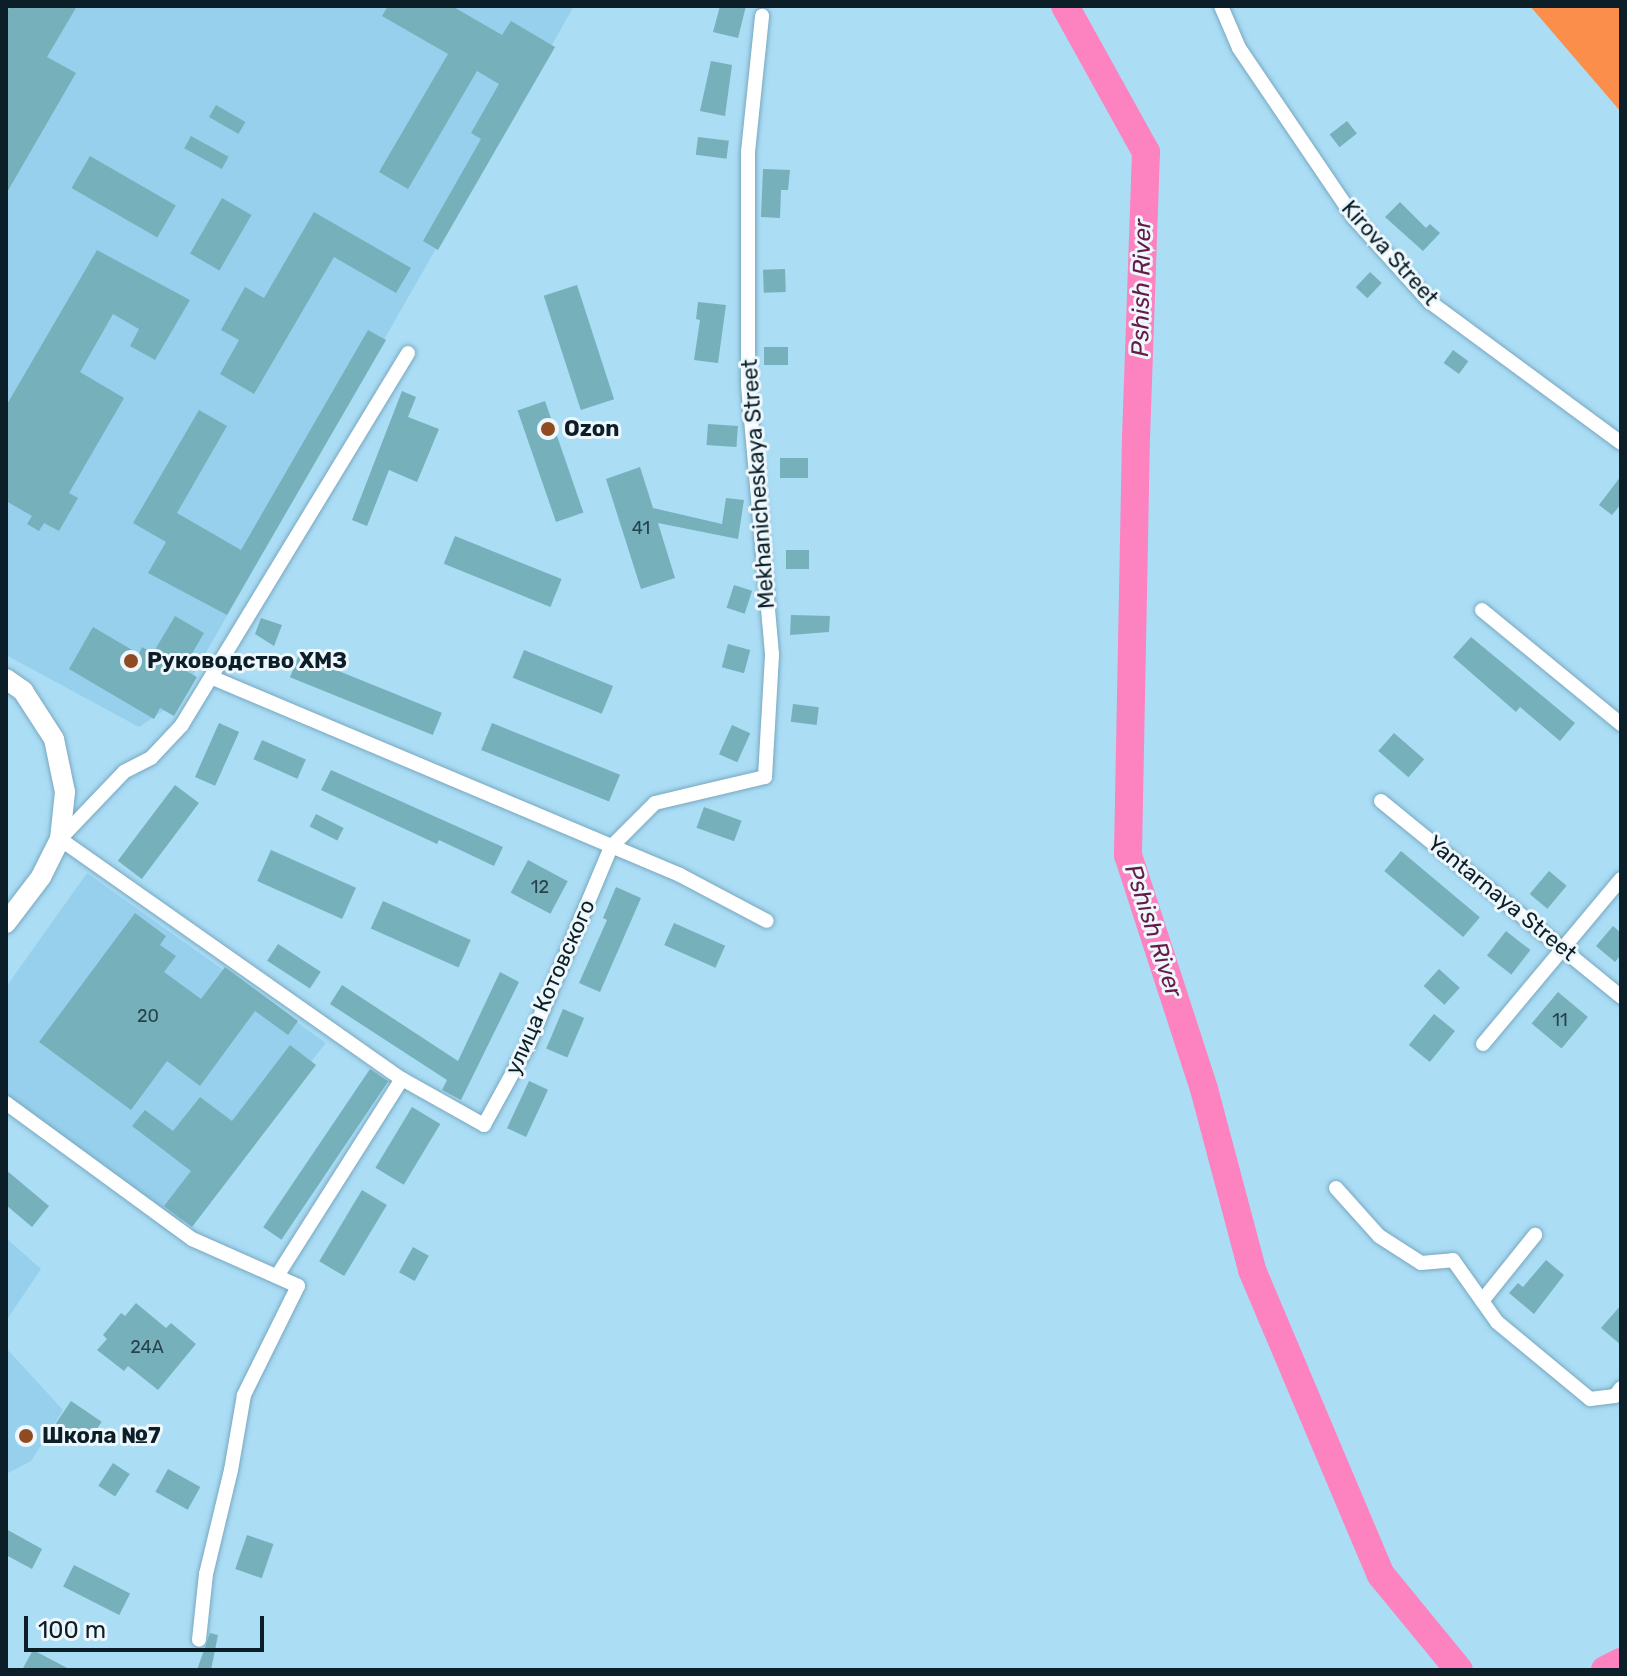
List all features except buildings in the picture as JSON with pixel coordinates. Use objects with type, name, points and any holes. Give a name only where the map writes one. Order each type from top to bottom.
[{"type":"main road","points":[[6,679],[23,691],[54,739],[65,792],[60,839],[41,877],[6,923]]},
{"type":"street","name":"Kirova Street","points":[[1221,6],[1239,48],[1354,218],[1430,302],[1621,443]]},
{"type":"street","name":"Mekhanicheskaya Street","points":[[611,847],[655,803],[765,777],[772,654],[748,384],[748,152],[762,16]]},
{"type":"street","points":[[277,1276],[402,1079],[60,839],[124,772],[151,758],[182,725],[408,353]]},
{"type":"street","points":[[1482,610],[1621,724]]},
{"type":"street","points":[[213,678],[680,875],[767,921]]},
{"type":"street","name":"Yantarnaya Street","points":[[1381,801],[1621,997]]},
{"type":"street","name":"улица Котовского","points":[[402,1079],[484,1125],[529,1043],[611,847]]},
{"type":"street","points":[[1483,1044],[1621,879]]},
{"type":"street","points":[[6,1103],[192,1239],[298,1286],[244,1395],[231,1470],[206,1574],[199,1640]]},
{"type":"street","points":[[1336,1188],[1379,1236],[1421,1263],[1453,1260],[1497,1322],[1590,1399],[1618,1392]]},
{"type":"street","points":[[1482,1301],[1535,1235]]},
{"type":"shaded area","points":[[6,6],[574,6],[179,700],[139,727],[6,655]]},
{"type":"shaded area","points":[[1530,6],[1621,6],[1621,112]]},
{"type":"shaded area","points":[[87,873],[326,1043],[179,1226],[6,1098],[6,987]]},
{"type":"shaded area","points":[[6,1238],[41,1269],[6,1321]]},
{"type":"shaded area","name":"Школа №7","points":[[6,1348],[63,1410],[31,1461],[6,1474]]},
{"type":"waterway","name":"Pshish River","points":[[1065,6],[1146,152],[1136,436],[1128,855],[1204,1089],[1252,1270],[1381,1575],[1459,1670]]},
{"type":"waterway","points":[[1605,1670],[1621,1662]]},
{"type":"place","name":"Ozon","points":[[548,429]]},
{"type":"place","name":"Руководство ХМЗ","points":[[131,661]]},
{"type":"place","name":"Школа №7","points":[[26,1436]]}]
